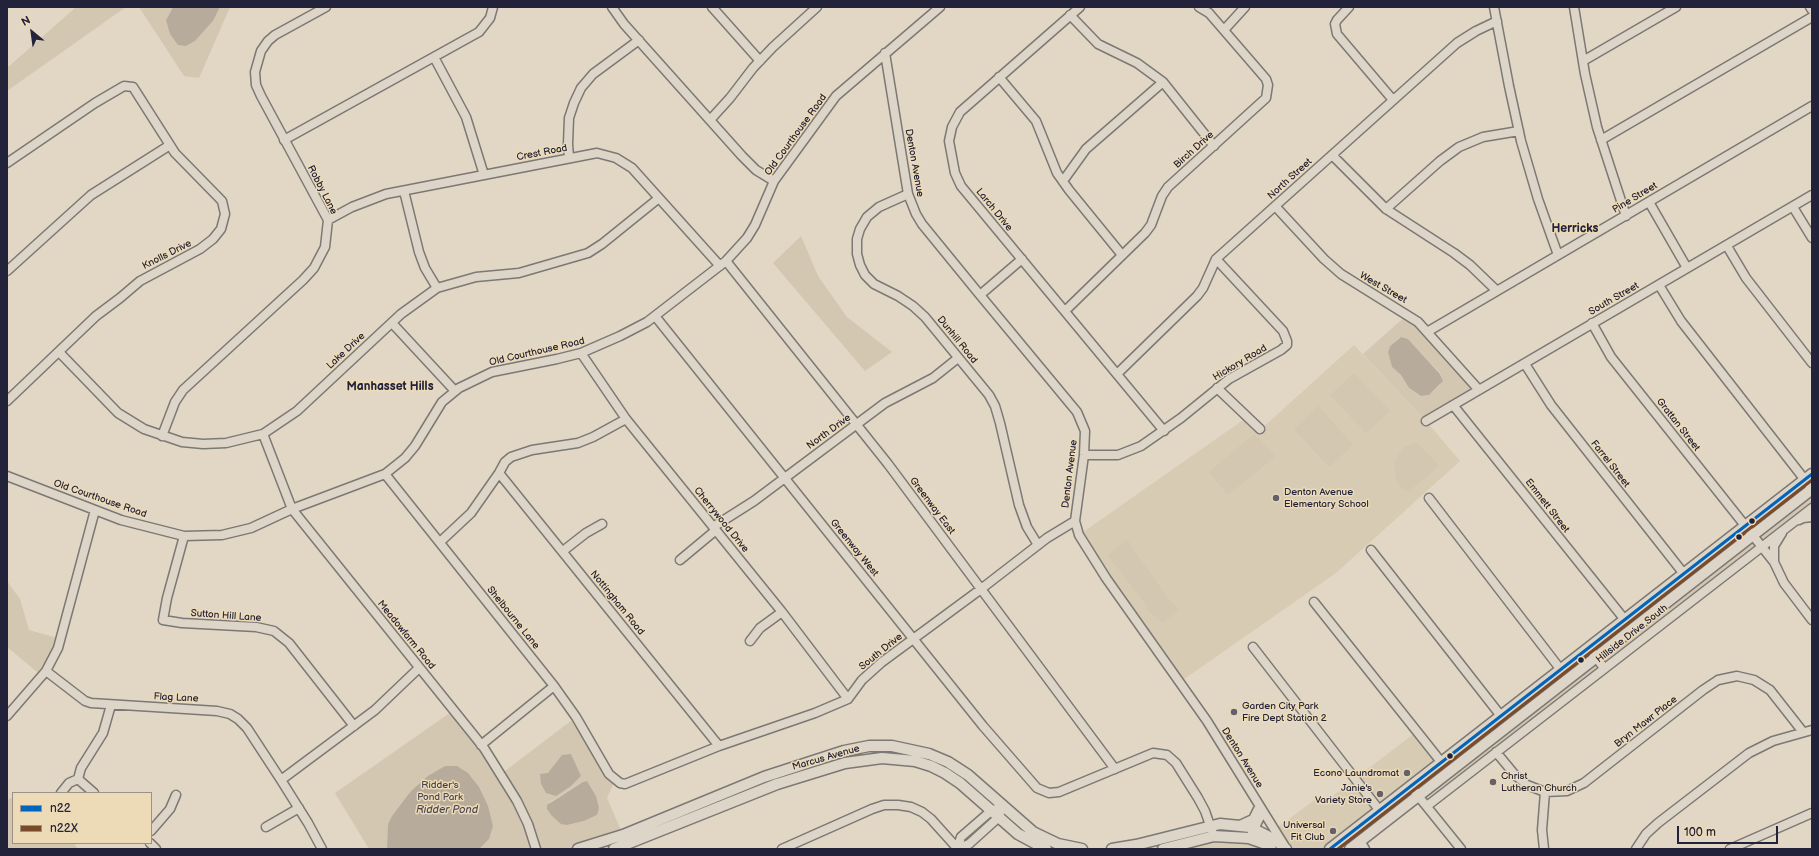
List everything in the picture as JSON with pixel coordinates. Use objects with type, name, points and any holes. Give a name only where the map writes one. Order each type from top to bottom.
[{"type":"main road","points":[[1330,849],[1808,477]]},
{"type":"main road","points":[[1350,849],[1363,845],[1418,796],[1812,489]]},
{"type":"main road","name":"Marcus Avenue","points":[[614,849],[764,777],[844,751],[869,746],[892,746],[936,756],[948,762],[968,775],[1033,832],[1058,844],[1082,849]]},
{"type":"main road","name":"Marcus Avenue","points":[[578,849],[626,843],[777,784],[845,763],[876,758],[897,758],[915,760],[931,766],[960,783],[1018,834],[1046,849]]},
{"type":"main road","points":[[1112,849],[1136,845],[1220,824],[1240,825],[1271,849]]},
{"type":"main road","points":[[1163,849],[1214,836],[1252,834],[1277,841],[1286,849]]},
{"type":"street","name":"Robby Lane","points":[[162,436],[175,402],[183,390],[314,268],[325,247],[328,220],[260,96],[256,85],[255,72],[261,51],[268,41],[275,35],[326,7]]},
{"type":"street","points":[[284,140],[479,32],[490,18],[493,7]]},
{"type":"street","points":[[612,7],[639,40],[756,170],[774,181]]},
{"type":"street","points":[[712,7],[760,61]]},
{"type":"street","points":[[710,120],[773,46],[816,7]]},
{"type":"street","name":"Old Courthouse Road","points":[[7,476],[121,520],[184,536],[230,534],[251,528],[292,509],[385,474],[405,458],[415,446],[442,402],[455,391],[492,372],[581,353],[620,336],[655,316],[723,263],[747,238],[755,225],[774,181],[836,96],[940,7]]},
{"type":"street","name":"Larch Drive","points":[[1080,7],[960,112],[952,127],[949,141],[955,173],[961,186],[1164,431]]},
{"type":"street","name":"Birch Drive","points":[[1065,311],[1151,225],[1162,196],[1168,187],[1263,102],[1268,91],[1266,79],[1209,13],[1199,7]]},
{"type":"street","points":[[1224,30],[1245,7]]},
{"type":"street","points":[[1349,7],[1335,24],[1337,34],[1393,100]]},
{"type":"street","points":[[1494,7],[1519,131],[1538,199],[1558,255]]},
{"type":"street","points":[[1574,7],[1583,61],[1601,140],[1626,216]]},
{"type":"street","points":[[1583,61],[1676,7]]},
{"type":"street","points":[[1070,16],[1098,44],[1137,63],[1163,82],[1214,146]]},
{"type":"street","points":[[1601,140],[1812,17]]},
{"type":"street","name":"North Street","points":[[1117,374],[1197,296],[1203,288],[1216,259],[1457,43],[1476,31],[1497,21]]},
{"type":"street","points":[[569,158],[569,118],[581,88],[593,74],[639,40]]},
{"type":"street","name":"Denton Avenue","points":[[885,53],[908,194],[916,214],[922,224],[1077,412],[1085,432],[1084,455],[1075,521],[1084,545],[1206,721],[1286,849]]},
{"type":"street","points":[[434,57],[466,117],[484,175]]},
{"type":"street","points":[[999,77],[1036,122],[1057,174],[1122,255]]},
{"type":"street","points":[[1063,181],[1086,150],[1163,82]]},
{"type":"street","name":"Knolls Drive","points":[[7,163],[95,103],[127,85],[133,86],[175,153],[222,201],[225,214],[221,229],[200,249],[140,280],[120,298],[96,316],[7,400]]},
{"type":"street","name":"Pine Street","points":[[1427,332],[1812,106]]},
{"type":"street","points":[[1386,209],[1440,161],[1459,147],[1483,137],[1519,131]]},
{"type":"street","points":[[7,271],[91,195],[170,145]]},
{"type":"street","name":"Crest Road","points":[[328,220],[367,201],[386,194],[597,153],[616,158],[632,168],[723,263]]},
{"type":"street","points":[[1332,155],[1386,209],[1454,253],[1470,265],[1497,291]]},
{"type":"street","points":[[404,191],[419,252],[425,268],[437,288]]},
{"type":"street","name":"Dunhill Road","points":[[908,194],[879,207],[867,217],[860,229],[857,239],[857,254],[860,265],[865,275],[874,284],[913,306],[925,318],[989,395],[995,406],[1019,506],[1027,527],[1038,545]]},
{"type":"street","name":"South Street","points":[[1426,421],[1812,196]]},
{"type":"street","name":"Lake Drive","points":[[59,352],[118,413],[144,430],[182,442],[203,444],[226,443],[263,434],[297,411],[392,323],[437,288],[476,277],[519,273],[588,253],[602,244],[660,198]]},
{"type":"street","points":[[1649,202],[1687,268]]},
{"type":"street","name":"West Street","points":[[1275,206],[1324,259],[1341,274],[1408,314],[1427,332],[1479,390]]},
{"type":"street","points":[[1793,207],[1812,238]]},
{"type":"street","points":[[1727,246],[1746,278],[1812,363]]},
{"type":"street","points":[[980,295],[1022,259]]},
{"type":"street","name":"Hickory Road","points":[[1084,455],[1110,456],[1126,453],[1141,446],[1196,407],[1230,378],[1285,347],[1288,341],[1283,331],[1216,259]]},
{"type":"street","name":"Greenway East","points":[[723,263],[857,425],[1115,769]]},
{"type":"street","points":[[1659,285],[1681,321],[1808,477],[1812,489]]},
{"type":"street","name":"Greenway West","points":[[655,316],[983,726],[1041,790],[1049,793],[1059,792],[1115,769]]},
{"type":"street","points":[[392,323],[455,391]]},
{"type":"street","name":"Grattan Street","points":[[1592,323],[1611,356],[1774,562],[1784,583],[1812,620]]},
{"type":"street","name":"Cherrywood Drive","points":[[581,353],[626,419],[782,612],[848,699]]},
{"type":"street","name":"North Drive","points":[[680,560],[714,529],[754,501],[784,477],[892,399],[933,378],[958,358]]},
{"type":"street","name":"Farrel Street","points":[[1525,364],[1551,405],[1684,574]]},
{"type":"street","points":[[1217,388],[1260,430]]},
{"type":"street","name":"Emmett Street","points":[[1453,405],[1624,620]]},
{"type":"street","points":[[440,542],[472,513],[505,462],[519,454],[532,450],[578,443],[593,437],[626,419]]},
{"type":"street","name":"Meadowfarm Road","points":[[263,434],[292,509],[481,745],[517,801],[528,824],[536,849]]},
{"type":"street","name":"Nottingham Road","points":[[499,473],[719,746]]},
{"type":"street","name":"Shelbourne Lane","points":[[385,474],[554,686],[576,717],[609,774],[615,780]]},
{"type":"street","points":[[1429,498],[1561,670]]},
{"type":"street","name":"Hillside Drive South","points":[[1427,806],[1812,508]]},
{"type":"street","points":[[7,716],[46,672],[58,648],[95,510]]},
{"type":"street","points":[[1774,562],[1774,546],[1779,536],[1789,525],[1803,518],[1812,518]]},
{"type":"street","name":"South Drive","points":[[615,780],[620,783],[630,783],[719,746],[815,713],[848,699],[872,671],[1038,545],[1075,521]]},
{"type":"street","points":[[563,551],[586,533],[602,524]]},
{"type":"street","name":"Sutton Hill Lane","points":[[184,536],[167,598],[163,620],[182,623],[256,627],[274,631],[289,643],[354,726]]},
{"type":"street","points":[[1371,550],[1501,716]]},
{"type":"street","points":[[1314,602],[1442,763]]},
{"type":"street","points":[[750,641],[760,628],[782,612]]},
{"type":"street","points":[[1253,647],[1380,811]]},
{"type":"street","points":[[1589,648],[1604,668]]},
{"type":"street","points":[[281,780],[375,710],[419,668]]},
{"type":"street","name":"Flag Lane","points":[[46,672],[85,701],[111,705],[207,710],[230,714],[238,719],[247,728],[281,780],[322,849]]},
{"type":"street","name":"Bryn Mawr Place","points":[[1496,752],[1521,781],[1535,789],[1545,792],[1567,791],[1584,783],[1703,690],[1718,680],[1729,677],[1744,677],[1770,690],[1803,732]]},
{"type":"street","points":[[481,745],[554,686]]},
{"type":"street","points":[[61,792],[69,784],[78,779],[81,768],[103,733],[111,705]]},
{"type":"street","points":[[1636,849],[1646,834],[1658,823],[1749,753],[1773,741],[1812,730]]},
{"type":"street","points":[[1115,769],[1153,753],[1167,755],[1176,763],[1198,798],[1214,836]]},
{"type":"street","points":[[78,779],[93,792]]},
{"type":"street","points":[[1411,787],[1461,849]]},
{"type":"street","points":[[1544,849],[1542,830],[1545,792]]},
{"type":"street","points":[[152,830],[170,809],[176,795]]},
{"type":"street","points":[[782,849],[872,809],[884,805],[898,805],[911,807],[922,812],[931,819],[957,849]]},
{"type":"street","points":[[957,849],[961,837],[995,814],[1002,806]]},
{"type":"street","points":[[1240,825],[1253,819],[1259,806]]},
{"type":"street","points":[[1252,834],[1261,815],[1259,806]]},
{"type":"street","points":[[266,827],[299,808]]},
{"type":"street","points":[[1730,849],[1812,813]]},
{"type":"shaded area","name":"Denton Avenue Elementary School","points":[[1354,345],[1426,421],[1460,461],[1336,573],[1180,682],[1079,535],[1246,418],[1259,431]]},
{"type":"shaded area","points":[[1416,732],[1442,763],[1330,849],[1287,849],[1274,830],[1316,799],[1321,805]]},
{"type":"shaded area","points":[[1236,836],[1271,849],[1163,849]]},
{"type":"green space","points":[[76,7],[126,7],[7,91],[7,68]]},
{"type":"green space","points":[[139,7],[173,7],[166,20],[186,46],[195,41],[213,21],[220,7],[230,7],[199,78],[184,76]]},
{"type":"green space","points":[[801,236],[818,276],[847,317],[892,352],[865,371],[773,263]]},
{"type":"green space","points":[[1408,314],[1479,390],[1426,421],[1363,354]],"holes":[[[1400,337],[1408,339],[1441,374],[1442,378],[1440,385],[1429,395],[1421,396],[1409,388],[1401,375],[1392,367],[1388,352],[1390,346]]]},
{"type":"green space","points":[[1354,373],[1390,411],[1366,433],[1330,395]]},
{"type":"green space","points":[[1318,406],[1353,445],[1329,467],[1294,429]]},
{"type":"green space","points":[[1254,434],[1276,456],[1228,495],[1209,472]]},
{"type":"green space","points":[[1416,442],[1439,466],[1408,492],[1401,487],[1396,479],[1394,465],[1397,456],[1403,448]]},
{"type":"green space","points":[[1812,489],[1812,508],[1427,806],[1419,796]]},
{"type":"green space","points":[[1127,540],[1169,600],[1179,609],[1163,623],[1145,608],[1146,605],[1108,555]]},
{"type":"green space","points":[[7,581],[20,599],[29,630],[61,639],[42,676],[7,647]]},
{"type":"green space","name":"Ridder's Pond Park","points":[[454,710],[501,774],[576,717],[615,780],[607,798],[623,835],[577,849],[369,849],[335,793]],"holes":[[[587,781],[597,815],[584,821],[567,825],[550,802]]]},
{"type":"green space","points":[[12,798],[12,844],[77,844],[75,845],[78,849],[7,849],[7,801]]},
{"type":"water","points":[[173,7],[220,7],[213,21],[195,41],[186,46],[178,45],[170,34],[166,20]]},
{"type":"water","points":[[1401,337],[1408,339],[1440,374],[1443,381],[1429,395],[1421,396],[1409,388],[1401,375],[1392,367],[1388,352],[1390,346]]},
{"type":"water","points":[[571,754],[581,776],[571,786],[556,796],[546,793],[541,784],[540,774],[548,773],[562,755]]},
{"type":"water","name":"Ridder Pond","points":[[445,766],[457,766],[468,773],[479,787],[488,806],[493,826],[489,839],[479,849],[387,849],[388,824],[392,816],[411,791],[428,776]]},
{"type":"water","points":[[587,781],[596,796],[599,808],[597,815],[584,821],[567,825],[561,824],[552,816],[547,809],[547,805],[583,782]]},
{"type":"transit line","name":"n22","points":[[1330,849],[1812,474]]},
{"type":"transit line","name":"n22X","points":[[1338,849],[1812,480]]},
{"type":"place","name":"Denton Avenue Elementary School","points":[[1276,498]]},
{"type":"place","name":"Garden City Park Fire Dept Station 2","points":[[1234,712]]},
{"type":"place","name":"Econo Laundromat","points":[[1407,773]]},
{"type":"place","name":"Christ Lutheran Church","points":[[1493,782]]},
{"type":"place","name":"Janie's Variety Store","points":[[1380,794]]},
{"type":"place","name":"Universal Fit Club","points":[[1333,831]]},
{"type":"district","name":"Herricks","points":[[1575,229]]},
{"type":"district","name":"Manhasset Hills","points":[[390,387]]}]
